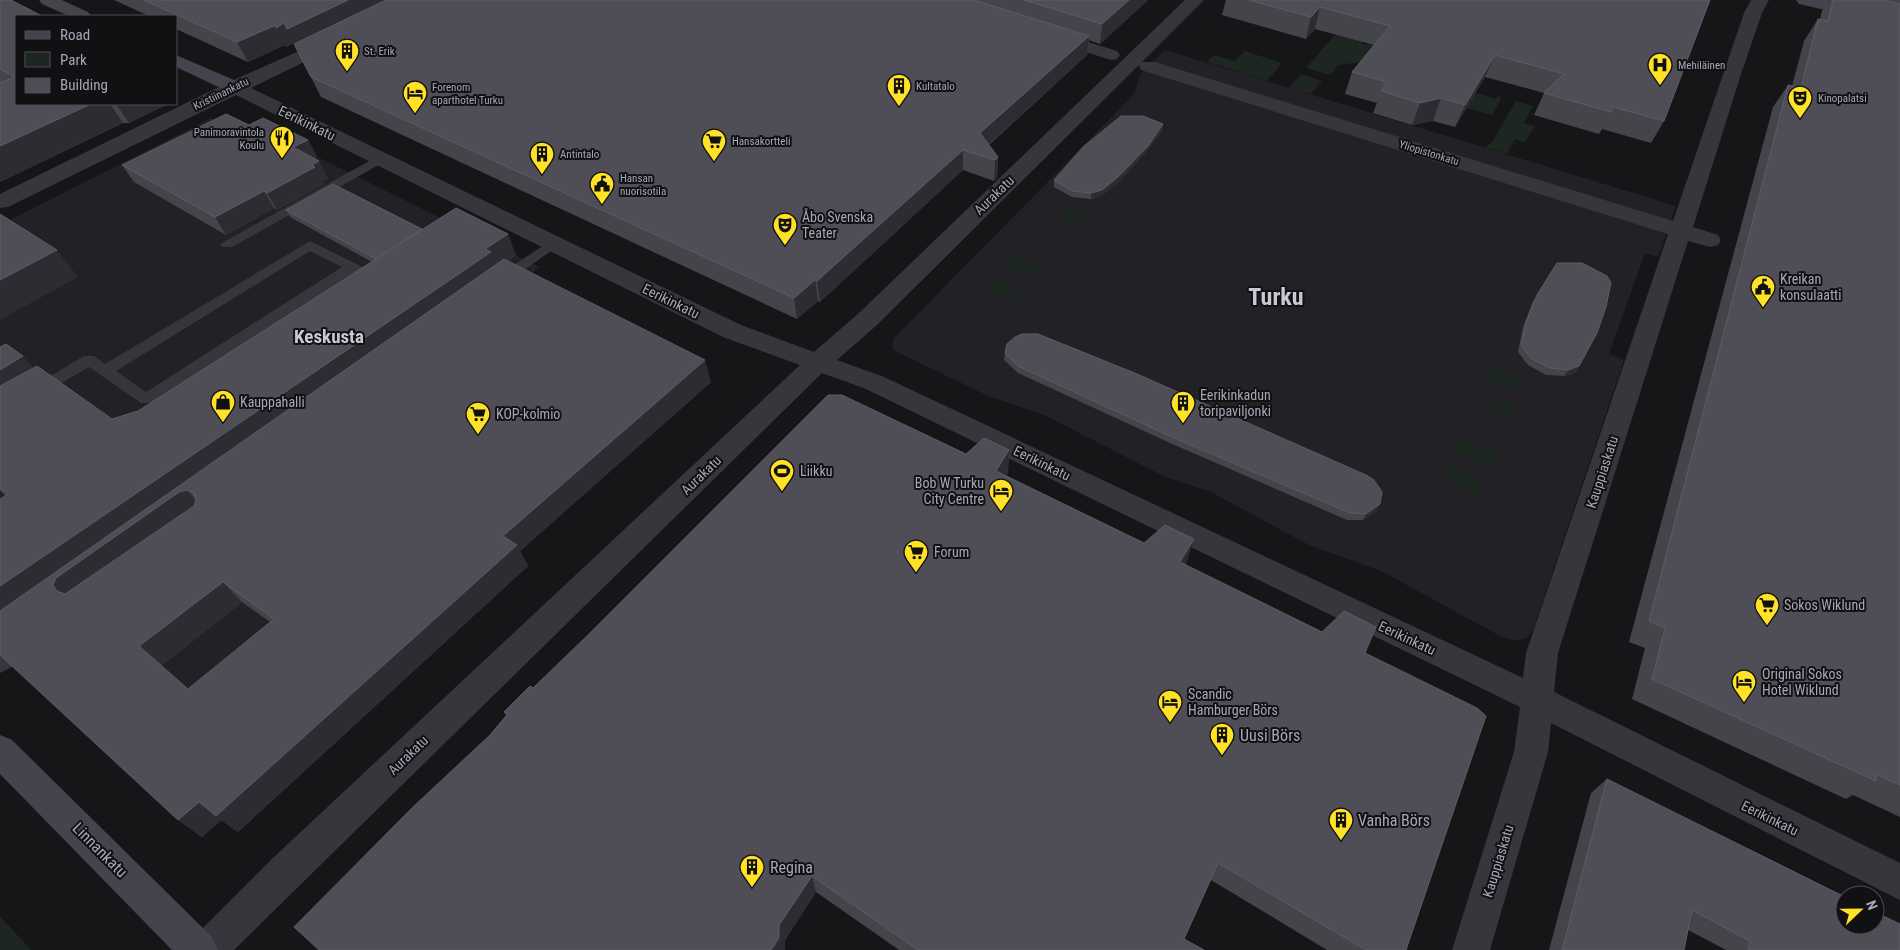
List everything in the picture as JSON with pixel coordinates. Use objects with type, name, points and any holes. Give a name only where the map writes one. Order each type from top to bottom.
[{"type":"street","points":[[48,0],[80,15]]},
{"type":"street","name":"Aurakatu","points":[[207,950],[287,870],[818,362],[868,318],[1195,0]]},
{"type":"street","name":"Kauppiaskatu","points":[[1471,950],[1530,752],[1542,653],[1753,13],[1760,0]]},
{"type":"street","points":[[1805,0],[1900,22]]},
{"type":"street","name":"Kristiinankatu","points":[[0,202],[353,30]]},
{"type":"street","points":[[1039,32],[1111,55]]},
{"type":"street","name":"Eerikinkatu","points":[[178,61],[380,159],[476,213],[553,243],[732,330],[906,398],[1537,700],[1900,882]]},
{"type":"street","name":"Yliopistonkatu","points":[[1148,66],[1710,240]]},
{"type":"street","name":"Linnankatu","points":[[0,751],[199,950]]},
{"type":"lane","points":[[227,244],[380,159]]},
{"type":"lane","points":[[491,287],[553,243]]},
{"type":"lane","points":[[105,371],[310,245],[352,267],[379,277]]},
{"type":"lane","points":[[0,413],[89,360],[146,399],[352,267]]},
{"type":"shaded area","points":[[1165,50],[1676,206],[1658,257],[1645,253],[1609,354],[1624,360],[1533,630],[1527,638],[1516,641],[1500,636],[1381,571],[1309,545],[1209,491],[1167,478],[1046,416],[986,395],[893,350],[893,339],[1134,94],[1140,75]]},
{"type":"shaded area","points":[[211,118],[258,142],[273,135],[540,267],[518,283],[711,382],[514,556],[528,566],[238,832],[222,819],[202,837],[0,650],[0,225]]},
{"type":"green space","points":[[1339,30],[1363,42],[1362,44],[1379,46],[1378,60],[1338,65],[1330,75],[1306,68]]},
{"type":"green space","points":[[1245,51],[1282,63],[1267,81],[1207,62],[1214,55],[1235,61]]},
{"type":"green space","points":[[1301,74],[1322,81],[1311,94],[1289,88]]},
{"type":"green space","points":[[1467,90],[1496,99],[1497,96],[1502,97],[1492,115],[1465,108]]},
{"type":"green space","points":[[1516,101],[1533,106],[1524,123],[1535,126],[1525,142],[1515,139],[1507,154],[1485,147],[1492,142]]},
{"type":"green space","points":[[1064,205],[1089,214],[1071,231],[1057,215]]},
{"type":"green space","points":[[1018,255],[1038,267],[1039,269],[1031,277],[1002,269]]},
{"type":"green space","points":[[995,280],[1020,286],[1021,288],[1008,300],[986,290],[985,288]]},
{"type":"green space","points":[[1496,366],[1525,377],[1527,379],[1523,389],[1487,385],[1485,383],[1493,367]]},
{"type":"green space","points":[[1484,396],[1515,401],[1517,403],[1510,419],[1479,405],[1477,402]]},
{"type":"green space","points":[[1464,437],[1496,452],[1490,467],[1486,467],[1456,449],[1461,438]]},
{"type":"green space","points":[[1452,463],[1483,480],[1484,482],[1478,496],[1475,497],[1443,478],[1449,464]]},
{"type":"green space","points":[[0,916],[31,950],[0,950]]},
{"type":"building","points":[[0,0],[11,0],[40,15],[15,15],[15,77],[0,69]]},
{"type":"building","points":[[144,0],[348,0],[287,29],[284,23],[276,28],[276,25],[237,42]]},
{"type":"building","name":"Hansakortteli","points":[[386,0],[974,0],[1089,36],[980,133],[998,157],[995,160],[963,150],[817,281],[815,280],[794,298],[311,77],[294,44]]},
{"type":"building","points":[[1024,0],[1129,0],[1102,24]]},
{"type":"building","points":[[1249,0],[1710,0],[1664,121],[1613,107],[1611,112],[1544,93],[1564,74],[1495,55],[1465,105],[1441,98],[1420,103],[1381,91],[1387,82],[1352,72],[1390,26],[1320,7],[1311,17]]},
{"type":"building","points":[[1833,0],[1883,0],[1900,4],[1900,785],[1876,774],[1876,781],[1652,679],[1665,628],[1649,621],[1788,85],[1801,88],[1818,19],[1828,21]]},
{"type":"building","points":[[15,77],[15,105],[89,105],[0,146],[0,83]]},
{"type":"building","points":[[226,114],[249,125],[263,118],[308,140],[293,147],[319,161],[311,165],[315,167],[267,193],[264,191],[215,217],[122,165]]},
{"type":"building","points":[[1121,116],[1143,116],[1163,124],[1148,146],[1119,176],[1102,190],[1091,193],[1073,191],[1054,180],[1083,147]]},
{"type":"building","points":[[333,184],[422,229],[376,259],[286,210]]},
{"type":"building","points":[[456,208],[508,234],[485,249],[491,252],[0,586],[0,499],[8,494],[0,488],[0,386],[37,366],[112,419],[138,411]]},
{"type":"building","points":[[0,214],[57,250],[0,280]]},
{"type":"building","points":[[504,259],[705,360],[503,536],[517,545],[216,816],[199,802],[178,820],[0,655],[0,611]],"holes":[[[187,490],[194,493],[196,500],[194,506],[65,594],[57,591],[53,585],[56,578],[179,492]],[[223,582],[274,619],[188,689],[139,646]]]},
{"type":"building","points":[[1557,263],[1582,263],[1607,276],[1611,283],[1606,307],[1597,333],[1579,366],[1568,370],[1550,368],[1532,359],[1521,345],[1527,320],[1537,295]]},
{"type":"building","name":"Eerikinkadun toripaviljonki","points":[[1022,334],[1038,334],[1137,374],[1366,475],[1374,480],[1382,492],[1380,504],[1366,514],[1350,513],[1172,437],[1018,366],[1005,353],[1007,344]]},
{"type":"building","points":[[6,344],[23,356],[0,370],[0,347]]},
{"type":"building","name":"Forum","points":[[828,395],[842,395],[966,454],[984,438],[1009,450],[996,471],[1144,543],[1165,525],[1194,539],[1180,562],[1322,632],[1344,611],[1376,627],[1365,653],[1477,708],[1486,716],[1406,950],[1366,950],[1218,863],[1184,939],[1204,950],[918,950],[812,876],[779,925],[779,938],[771,950],[319,950],[294,927],[412,808],[490,735],[508,714],[504,712],[530,686],[533,688],[589,634]]},
{"type":"building","points":[[1607,779],[1835,892],[1835,935],[1885,935],[1885,917],[1900,924],[1900,950],[1748,950],[1750,941],[1692,910],[1684,950],[1562,950]]},
{"type":"place","name":"St. Erik","points":[[347,72]]},
{"type":"place","name":"Mehiläinen","points":[[1660,86]]},
{"type":"place","name":"Kultatalo","points":[[899,107]]},
{"type":"place","name":"Forenom aparthotel Turku","points":[[415,114]]},
{"type":"place","name":"Kinopalatsi","points":[[1800,119]]},
{"type":"place","name":"Panimoravintola Koulu","points":[[282,159]]},
{"type":"place","name":"Hansakortteli","points":[[714,162]]},
{"type":"place","name":"Antintalo","points":[[542,175]]},
{"type":"place","name":"Hansan nuorisotila","points":[[602,205]]},
{"type":"place","name":"Åbo Svenska Teater","points":[[785,246]]},
{"type":"place","name":"Kreikan konsulaatti","points":[[1763,308]]},
{"type":"place","name":"Kauppahalli","points":[[223,423]]},
{"type":"place","name":"Eerikinkadun toripaviljonki","points":[[1183,424]]},
{"type":"place","name":"KOP-kolmio","points":[[478,435]]},
{"type":"place","name":"Liikku","points":[[782,492]]},
{"type":"place","name":"Bob W Turku City Centre","points":[[1001,512]]},
{"type":"place","name":"Forum","points":[[916,573]]},
{"type":"place","name":"Sokos Wiklund","points":[[1767,626]]},
{"type":"place","name":"Original Sokos Hotel Wiklund","points":[[1744,703]]},
{"type":"place","name":"Scandic Hamburger Börs","points":[[1170,723]]},
{"type":"place","name":"Uusi Börs","points":[[1222,756]]},
{"type":"place","name":"Vanha Börs","points":[[1341,841]]},
{"type":"place","name":"Regina","points":[[752,888]]},
{"type":"district","name":"Turku","points":[[1276,297]]},
{"type":"district","name":"Keskusta","points":[[329,336]]}]
